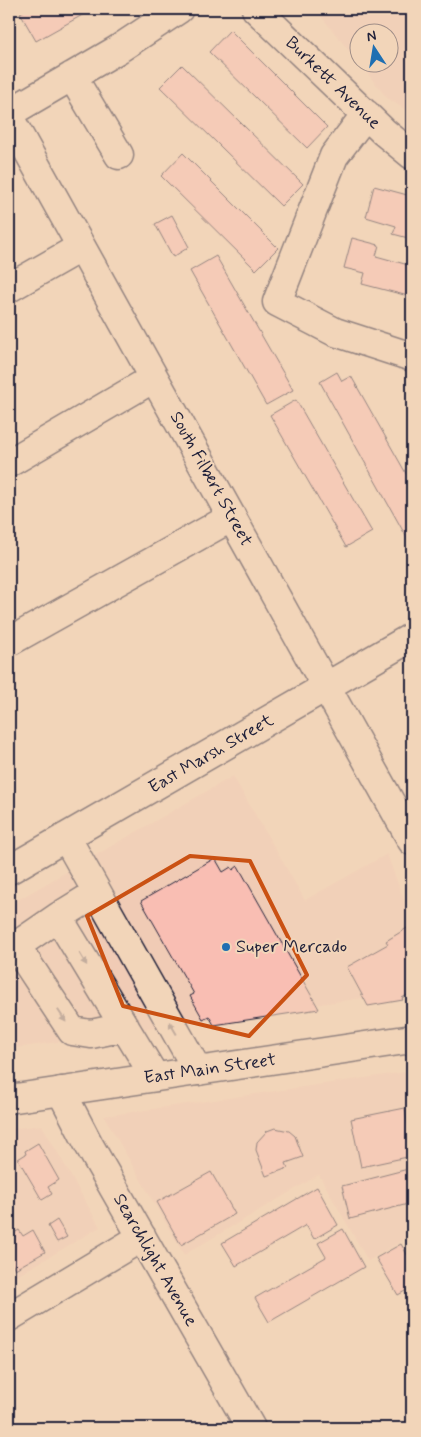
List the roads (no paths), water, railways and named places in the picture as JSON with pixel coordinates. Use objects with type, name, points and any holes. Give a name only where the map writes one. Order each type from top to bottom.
[{"type":"street","points":[[9,113],[117,50],[179,9]]},
{"type":"street","name":"Burkett Avenue","points":[[256,9],[412,155]]},
{"type":"street","points":[[72,76],[119,155]]},
{"type":"street","points":[[366,114],[334,156],[277,302],[335,332],[412,357]]},
{"type":"street","name":"South Filbert Street","points":[[9,117],[412,842]]},
{"type":"street","points":[[9,288],[81,247]]},
{"type":"street","points":[[9,463],[154,378]]},
{"type":"street","points":[[9,642],[232,517]]},
{"type":"street","name":"East Marsh Street","points":[[9,870],[412,637]]},
{"type":"street","points":[[66,837],[198,1071]]},
{"type":"street","points":[[97,893],[16,946],[72,1031],[91,1034],[125,1027]]},
{"type":"street","points":[[58,917],[155,1077]]},
{"type":"street","name":"East Main Street","points":[[9,1099],[412,1039]]},
{"type":"street","name":"Searchlight Avenue","points":[[61,1091],[251,1428]]},
{"type":"street","points":[[9,1317],[142,1237]]},
{"type":"place","name":"Super Mercado","points":[[226,947]]}]
